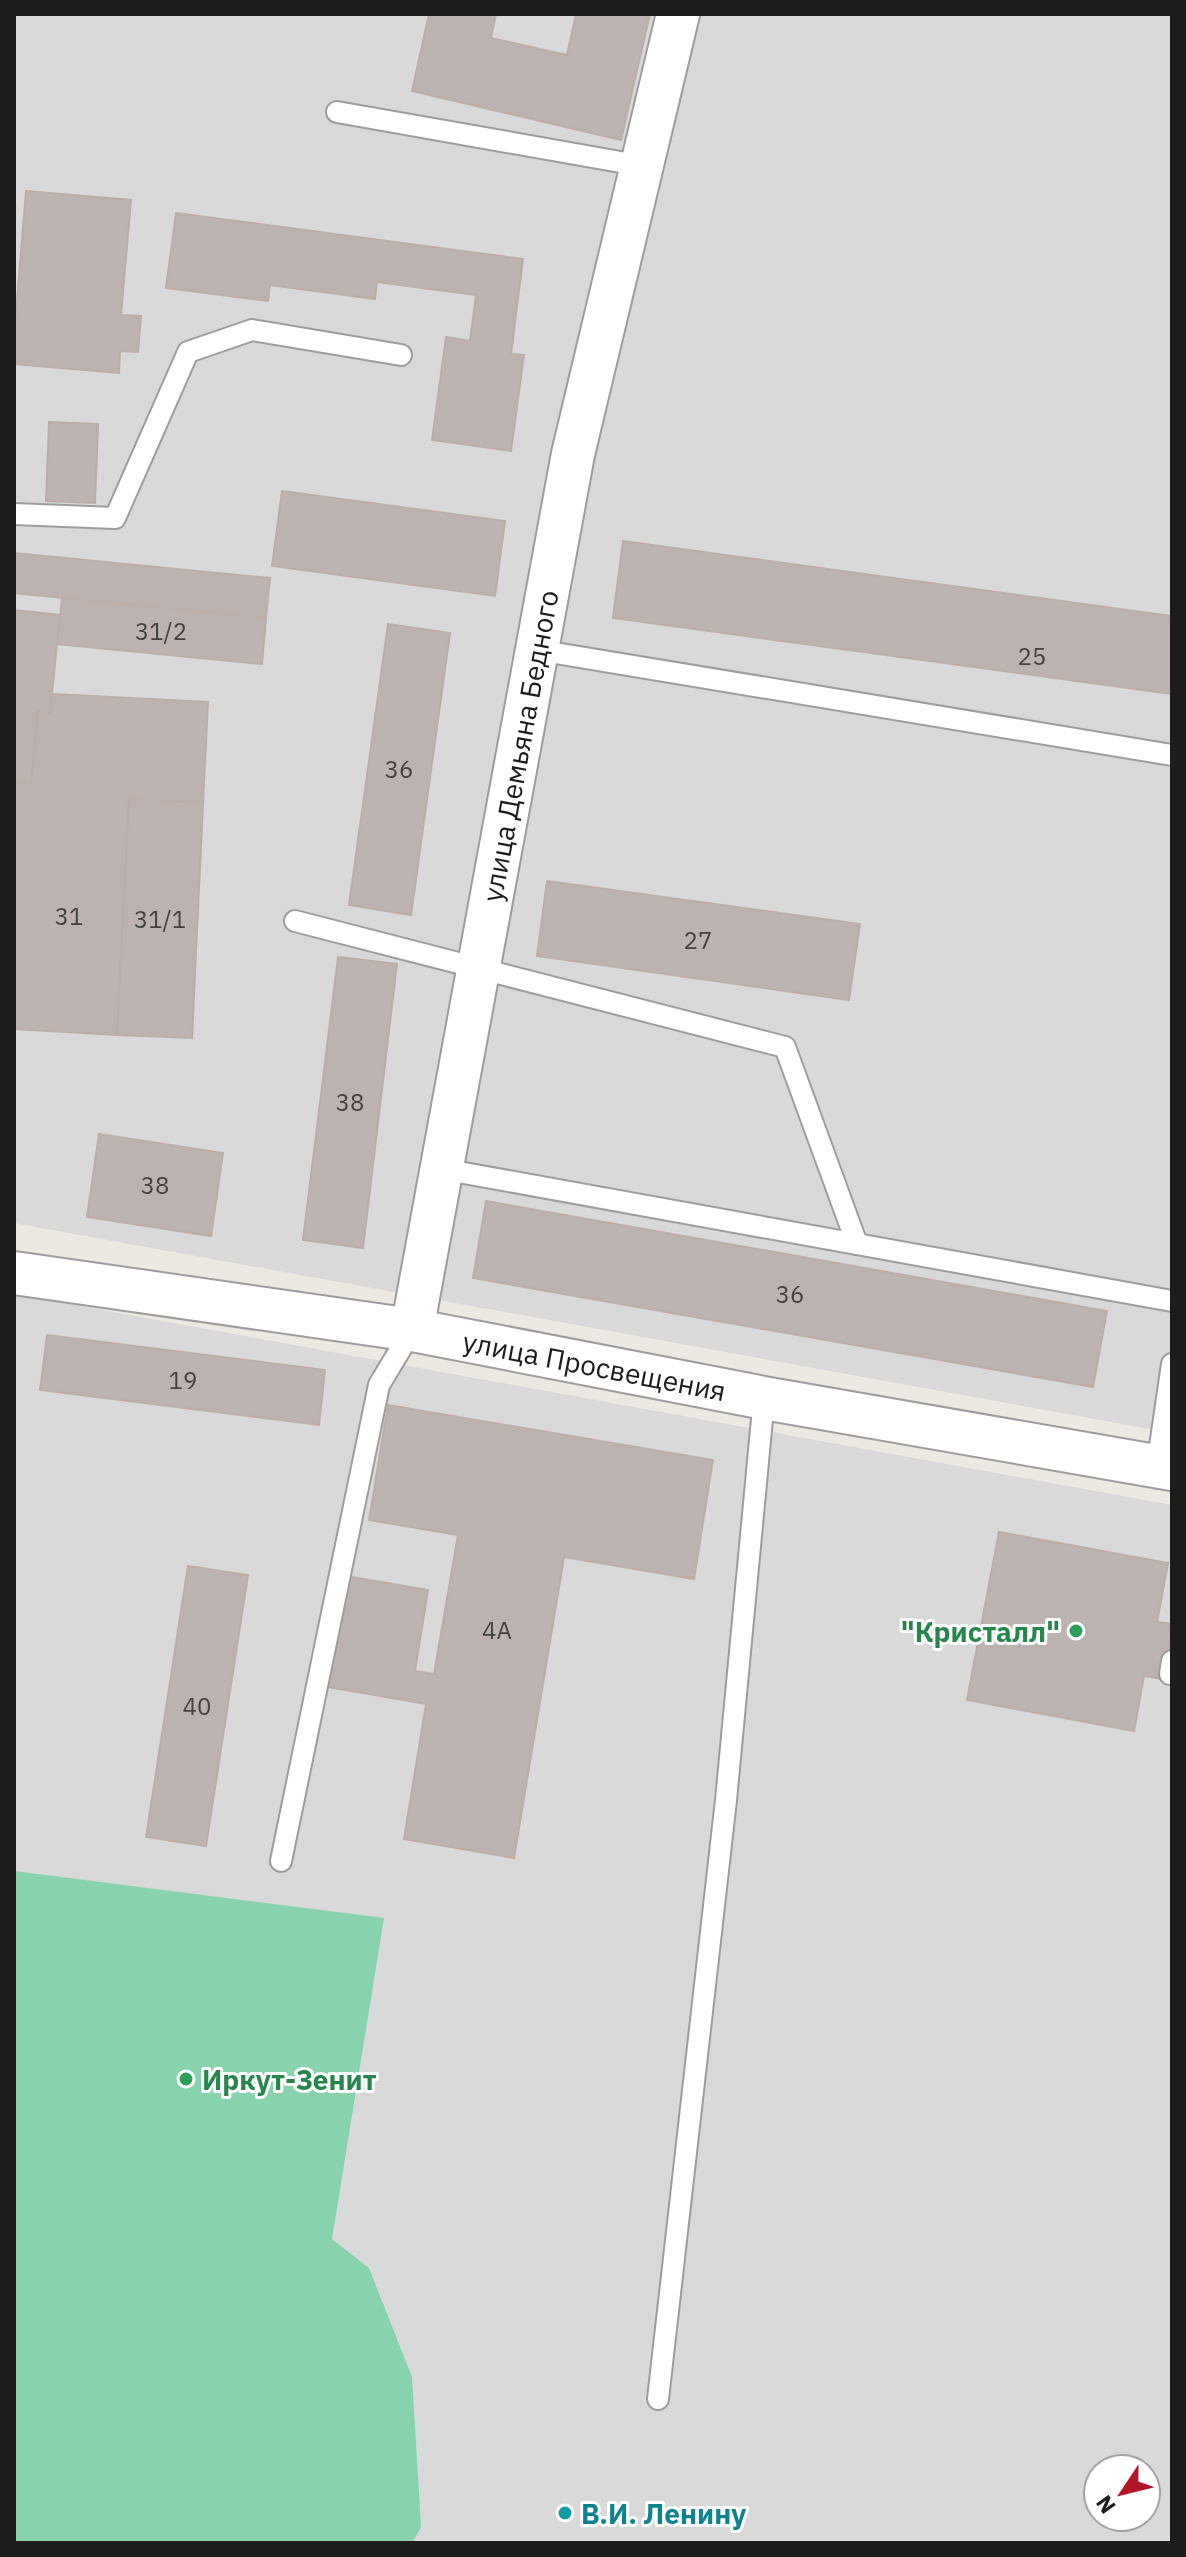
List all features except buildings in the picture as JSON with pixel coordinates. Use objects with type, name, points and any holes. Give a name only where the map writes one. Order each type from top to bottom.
[{"type":"street","name":"улица Демьяна Бедного","points":[[412,1330],[573,454],[678,14]]},
{"type":"street","name":"улица Просвещения","points":[[14,1273],[412,1330],[764,1398],[1165,1468]]},
{"type":"lane","points":[[337,112],[643,166]]},
{"type":"lane","points":[[14,514],[115,518],[188,352],[252,330],[401,355]]},
{"type":"lane","points":[[537,650],[1172,755]]},
{"type":"lane","points":[[295,921],[785,1047],[857,1244]]},
{"type":"lane","points":[[442,1169],[1172,1301]]},
{"type":"lane","points":[[281,1861],[379,1385],[412,1330]]},
{"type":"lane","points":[[1165,1468],[1172,1364]]},
{"type":"lane","points":[[658,2399],[726,1800],[764,1398]]},
{"type":"shaded area","points":[[14,14],[1172,14],[1172,1433],[14,1223]]},
{"type":"shaded area","points":[[14,1294],[1172,1505],[1172,2543],[14,2543]]},
{"type":"green space","name":"Иркут-Зенит","points":[[14,1871],[384,1918],[332,2239],[369,2268],[412,2377],[421,2527],[412,2543],[14,2543]]},
{"type":"place","name":"\"Кристалл\"","points":[[1076,1631]]},
{"type":"place","name":"Иркут-Зенит","points":[[186,2079]]},
{"type":"place","name":"В.И. Ленину","points":[[565,2513]]}]
